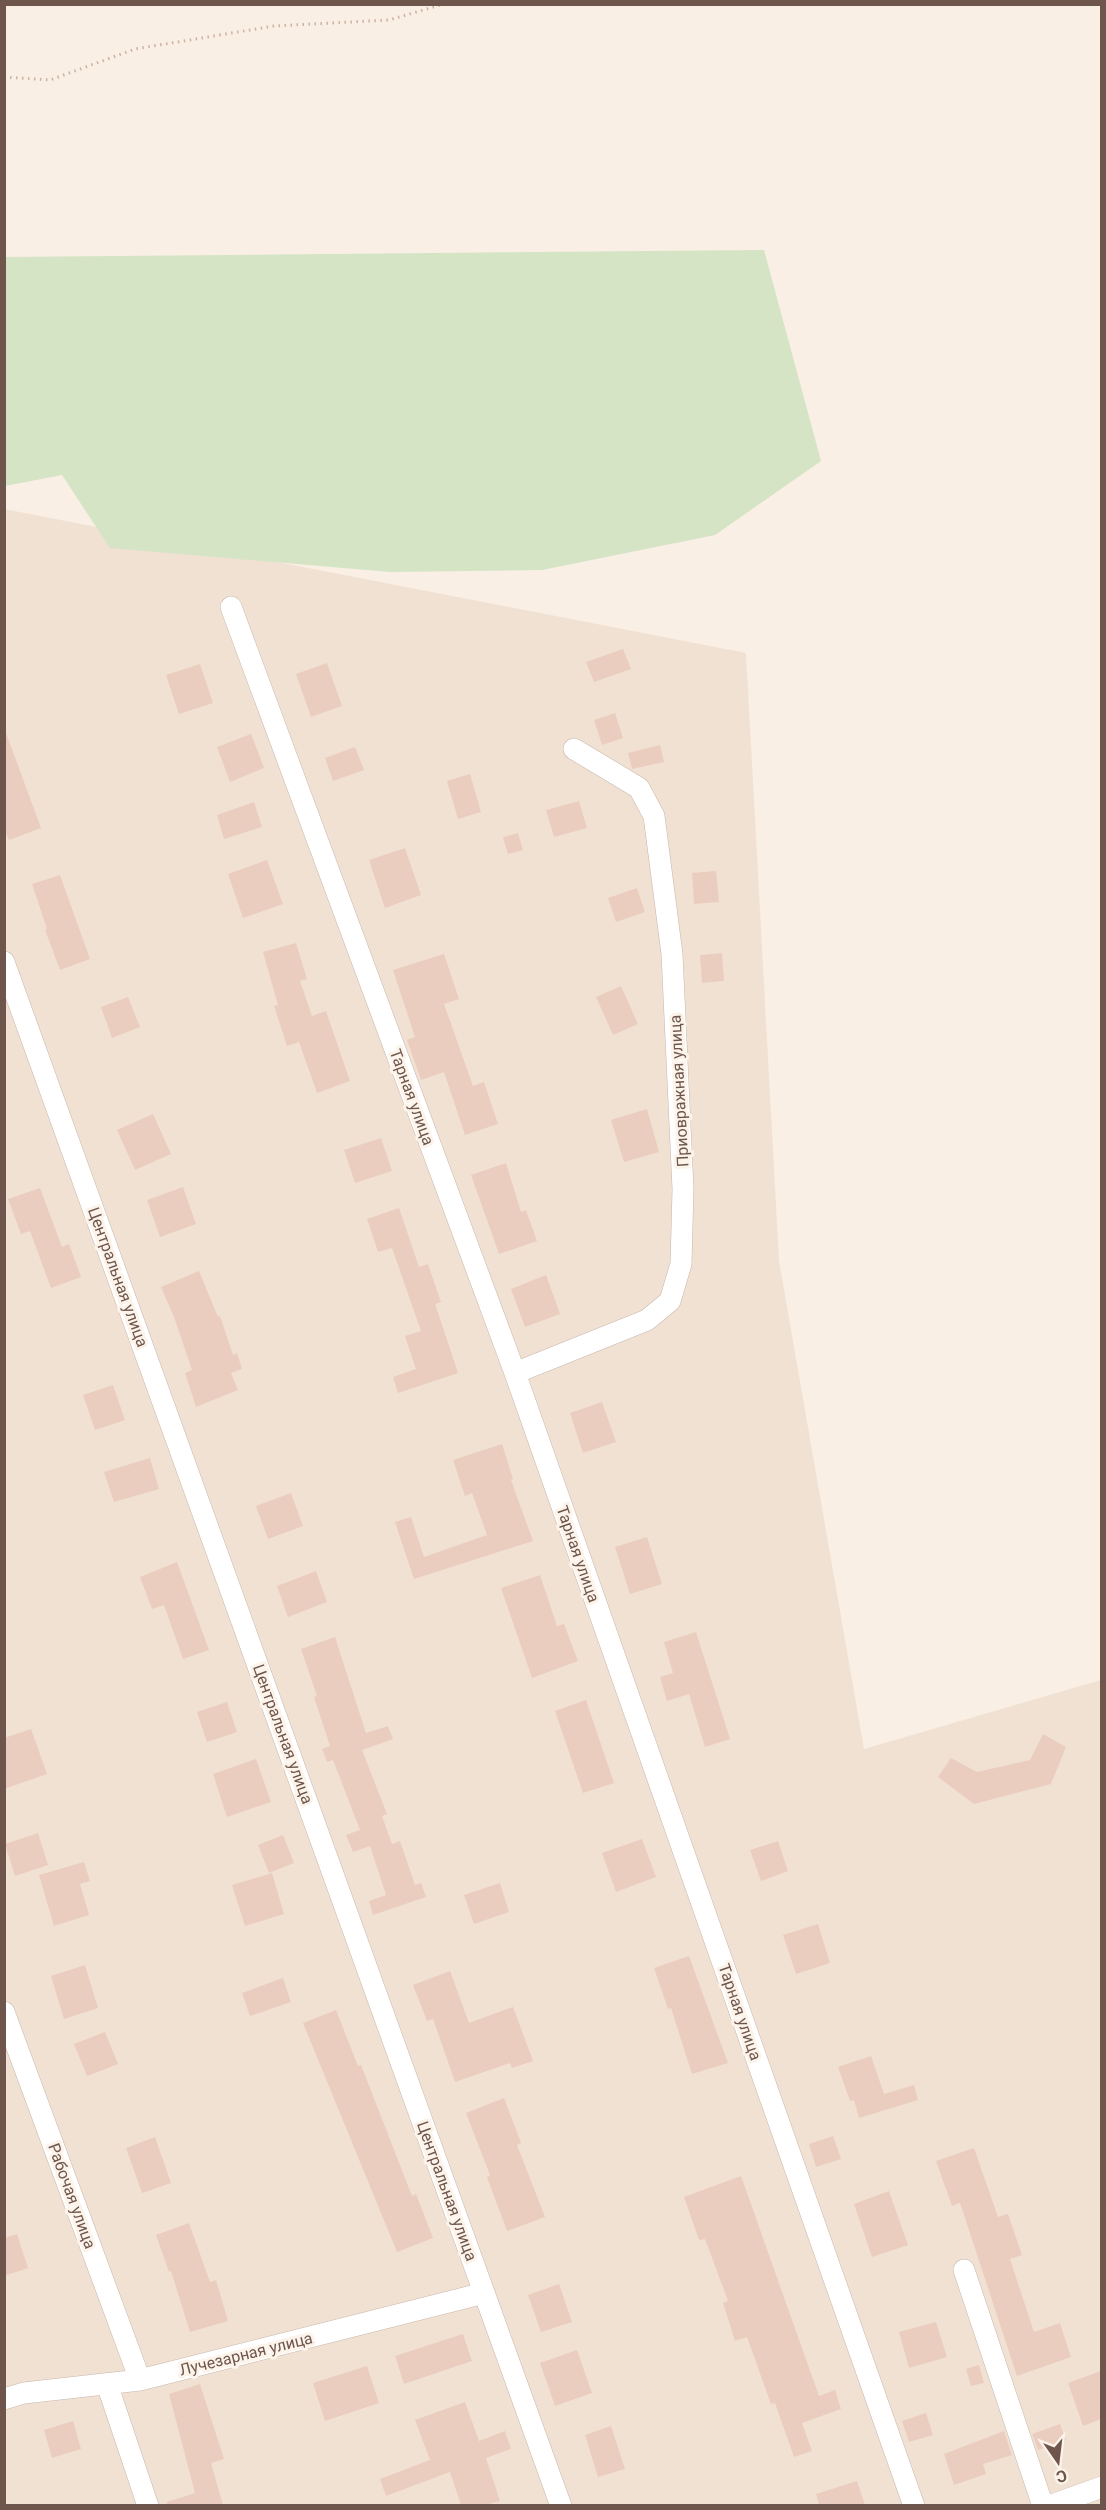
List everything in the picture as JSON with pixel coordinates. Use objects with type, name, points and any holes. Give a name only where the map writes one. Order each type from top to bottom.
[{"type":"street","name":"Тарная улица","points":[[231,607],[515,1373],[914,2505]]},
{"type":"street","name":"Приовражная улица","points":[[515,1373],[647,1320],[670,1301],[681,1264],[683,1189],[672,954],[654,816],[639,788],[574,749]]},
{"type":"street","name":"Центральная улица","points":[[4,962],[561,2505]]},
{"type":"street","name":"Рабочая улица","points":[[4,2012],[10,2041],[140,2380]]},
{"type":"street","points":[[964,2270],[1043,2505]]},
{"type":"street","name":"Лучезарная улица","points":[[4,2399],[24,2393],[140,2380],[484,2293]]},
{"type":"street","points":[[107,2384],[148,2505]]},
{"type":"street","points":[[1049,2505],[1100,2491]]},
{"type":"path","points":[[4,77],[51,80],[135,49],[274,26],[388,20],[444,4]]},
{"type":"shaded area","points":[[4,509],[746,653],[779,1261],[864,1749],[1101,1680],[1101,2505],[5,2505]]},
{"type":"green space","points":[[764,250],[821,461],[715,535],[542,570],[390,572],[110,548],[62,475],[5,486],[5,257]]},
{"type":"building","points":[[623,649],[631,669],[594,682],[586,662]]},
{"type":"building","points":[[327,663],[342,706],[311,717],[296,674]]},
{"type":"building","points":[[200,664],[213,703],[179,714],[166,675]]},
{"type":"building","points":[[615,713],[623,738],[602,745],[594,720]]},
{"type":"building","points":[[4,733],[6,733],[41,828],[9,840],[4,829]]},
{"type":"building","points":[[251,734],[264,768],[230,782],[217,747]]},
{"type":"building","points":[[660,745],[664,762],[632,769],[628,753]]},
{"type":"building","points":[[355,747],[364,770],[333,781],[325,758]]},
{"type":"building","points":[[470,774],[481,812],[458,819],[447,781]]},
{"type":"building","points":[[579,801],[587,828],[554,837],[546,810]]},
{"type":"building","points":[[254,802],[262,827],[224,839],[217,815]]},
{"type":"building","points":[[518,833],[523,850],[508,854],[503,837]]},
{"type":"building","points":[[405,848],[421,895],[385,908],[369,860]]},
{"type":"building","points":[[267,860],[283,904],[243,918],[228,874]]},
{"type":"building","points":[[716,871],[719,902],[694,904],[692,873]]},
{"type":"building","points":[[60,875],[90,959],[60,970],[45,930],[47,929],[32,884]]},
{"type":"building","points":[[637,888],[645,912],[616,922],[608,898]]},
{"type":"building","points":[[296,943],[307,979],[300,981],[312,1016],[326,1011],[350,1081],[317,1093],[299,1042],[287,1046],[274,1006],[278,1005],[263,952]]},
{"type":"building","points":[[722,953],[724,981],[702,983],[700,955]]},
{"type":"building","points":[[444,954],[459,999],[444,1004],[473,1086],[484,1082],[498,1124],[465,1135],[444,1072],[421,1080],[407,1040],[415,1037],[393,970]]},
{"type":"building","points":[[621,986],[638,1024],[613,1035],[596,997]]},
{"type":"building","points":[[128,997],[140,1027],[112,1038],[101,1007]]},
{"type":"building","points":[[647,1109],[659,1152],[624,1162],[611,1120]]},
{"type":"building","points":[[153,1114],[171,1154],[135,1170],[117,1130]]},
{"type":"building","points":[[381,1138],[392,1171],[355,1183],[344,1150]]},
{"type":"building","points":[[506,1163],[521,1212],[526,1210],[537,1241],[499,1254],[471,1175]]},
{"type":"building","points":[[183,1187],[196,1224],[160,1237],[147,1200]]},
{"type":"building","points":[[40,1188],[62,1247],[69,1244],[81,1277],[51,1288],[30,1231],[21,1234],[8,1199]]},
{"type":"building","points":[[399,1208],[419,1267],[428,1264],[441,1302],[435,1304],[458,1373],[398,1393],[393,1377],[416,1369],[405,1336],[421,1331],[392,1248],[378,1252],[367,1219]]},
{"type":"building","points":[[199,1271],[218,1317],[220,1316],[233,1355],[237,1353],[242,1369],[231,1373],[238,1390],[196,1407],[185,1373],[192,1370],[161,1287]]},
{"type":"building","points":[[546,1275],[560,1314],[525,1327],[511,1289]]},
{"type":"building","points":[[113,1385],[125,1420],[95,1430],[83,1395]]},
{"type":"building","points":[[602,1402],[616,1442],[583,1453],[570,1413]]},
{"type":"building","points":[[502,1444],[513,1479],[511,1480],[533,1541],[414,1579],[395,1522],[411,1517],[424,1557],[487,1535],[472,1493],[465,1496],[453,1460]]},
{"type":"building","points":[[150,1458],[159,1489],[114,1502],[104,1472]]},
{"type":"building","points":[[291,1493],[303,1526],[268,1539],[256,1506]]},
{"type":"building","points":[[647,1537],[662,1584],[630,1594],[615,1547]]},
{"type":"building","points":[[177,1562],[209,1650],[183,1659],[164,1605],[152,1609],[140,1577]]},
{"type":"building","points":[[316,1571],[327,1602],[288,1617],[277,1586]]},
{"type":"building","points":[[540,1575],[557,1626],[564,1624],[578,1661],[532,1678],[501,1588]]},
{"type":"building","points":[[696,1632],[730,1739],[705,1747],[689,1694],[667,1701],[660,1677],[673,1673],[664,1642]]},
{"type":"building","points":[[335,1637],[366,1733],[388,1726],[393,1739],[362,1750],[387,1814],[382,1816],[392,1844],[400,1841],[415,1885],[421,1883],[426,1897],[373,1915],[369,1901],[386,1895],[370,1846],[353,1852],[346,1835],[360,1830],[333,1760],[327,1762],[322,1749],[330,1746],[314,1697],[317,1696],[301,1649]]},
{"type":"building","points":[[586,1700],[614,1783],[583,1793],[555,1711]]},
{"type":"building","points":[[227,1702],[237,1732],[207,1742],[197,1712]]},
{"type":"building","points":[[31,1729],[47,1774],[4,1789],[4,1738]]},
{"type":"building","points":[[1043,1734],[1066,1747],[1051,1784],[974,1804],[938,1777],[951,1758],[977,1772],[1030,1760]]},
{"type":"building","points":[[256,1759],[271,1802],[227,1817],[213,1774]]},
{"type":"building","points":[[38,1833],[48,1865],[15,1876],[5,1844]]},
{"type":"building","points":[[283,1835],[294,1863],[269,1873],[258,1845]]},
{"type":"building","points":[[642,1839],[656,1877],[616,1892],[602,1853]]},
{"type":"building","points":[[778,1841],[788,1871],[761,1881],[750,1850]]},
{"type":"building","points":[[84,1862],[90,1881],[80,1884],[89,1915],[54,1926],[39,1875]]},
{"type":"building","points":[[272,1873],[284,1914],[245,1926],[232,1885]]},
{"type":"building","points":[[500,1883],[509,1912],[474,1924],[464,1895]]},
{"type":"building","points":[[818,1924],[830,1963],[796,1974],[783,1935]]},
{"type":"building","points":[[689,1956],[728,2063],[692,2074],[671,2008],[668,2009],[654,1968]]},
{"type":"building","points":[[85,1965],[98,2008],[64,2019],[51,1976]]},
{"type":"building","points":[[450,1971],[469,2023],[513,2007],[533,2061],[512,2068],[510,2063],[455,2082],[433,2019],[427,2021],[413,1985]]},
{"type":"building","points":[[283,1978],[291,2002],[250,2016],[242,1993]]},
{"type":"building","points":[[336,2010],[358,2066],[361,2065],[412,2196],[416,2194],[433,2238],[397,2252],[303,2023]]},
{"type":"building","points":[[105,2032],[118,2064],[87,2076],[74,2044]]},
{"type":"building","points":[[871,2056],[884,2094],[914,2085],[918,2100],[859,2118],[854,2100],[850,2101],[838,2067]]},
{"type":"building","points":[[504,2098],[521,2143],[517,2145],[545,2217],[507,2231],[487,2177],[490,2175],[466,2113]]},
{"type":"building","points":[[833,2136],[841,2159],[816,2167],[809,2144]]},
{"type":"building","points":[[155,2137],[171,2183],[142,2193],[126,2148]]},
{"type":"building","points":[[974,2148],[998,2217],[1008,2214],[1022,2255],[1010,2259],[1034,2332],[1060,2323],[1071,2357],[1017,2376],[960,2203],[952,2206],[936,2161]]},
{"type":"building","points":[[741,2176],[819,2396],[835,2390],[841,2409],[802,2423],[812,2451],[794,2457],[775,2403],[771,2404],[747,2337],[735,2341],[723,2303],[728,2301],[705,2239],[699,2240],[684,2197]]},
{"type":"building","points":[[889,2191],[908,2245],[872,2257],[854,2204]]},
{"type":"building","points":[[189,2223],[210,2282],[216,2280],[228,2321],[190,2332],[171,2271],[169,2272],[156,2235]]},
{"type":"building","points":[[17,2234],[28,2268],[4,2276],[4,2238]]},
{"type":"building","points":[[559,2284],[572,2322],[541,2332],[528,2295]]},
{"type":"building","points":[[936,2322],[947,2357],[909,2368],[899,2332]]},
{"type":"building","points":[[463,2334],[472,2361],[404,2384],[395,2356]]},
{"type":"building","points":[[577,2350],[592,2393],[555,2406],[540,2363]]},
{"type":"building","points":[[979,2365],[984,2383],[971,2386],[966,2369]]},
{"type":"building","points":[[367,2366],[379,2403],[325,2421],[313,2383]]},
{"type":"building","points":[[1101,2371],[1101,2419],[1083,2426],[1068,2383]]},
{"type":"building","points":[[200,2384],[224,2459],[211,2463],[223,2505],[167,2505],[167,2502],[195,2493],[169,2394]]},
{"type":"building","points":[[465,2402],[479,2441],[505,2431],[511,2449],[486,2458],[500,2501],[485,2505],[461,2505],[450,2472],[386,2496],[380,2479],[430,2460],[415,2420]]},
{"type":"building","points":[[926,2413],[933,2435],[909,2442],[902,2421]]},
{"type":"building","points":[[73,2421],[81,2449],[52,2458],[44,2430]]},
{"type":"building","points":[[1060,2424],[1066,2440],[1038,2450],[1032,2434]]},
{"type":"building","points":[[611,2426],[625,2469],[598,2477],[585,2435]]},
{"type":"building","points":[[1004,2431],[1012,2455],[983,2464],[986,2474],[954,2485],[944,2454]]},
{"type":"building","points":[[857,2481],[865,2505],[819,2505],[816,2494]]}]
